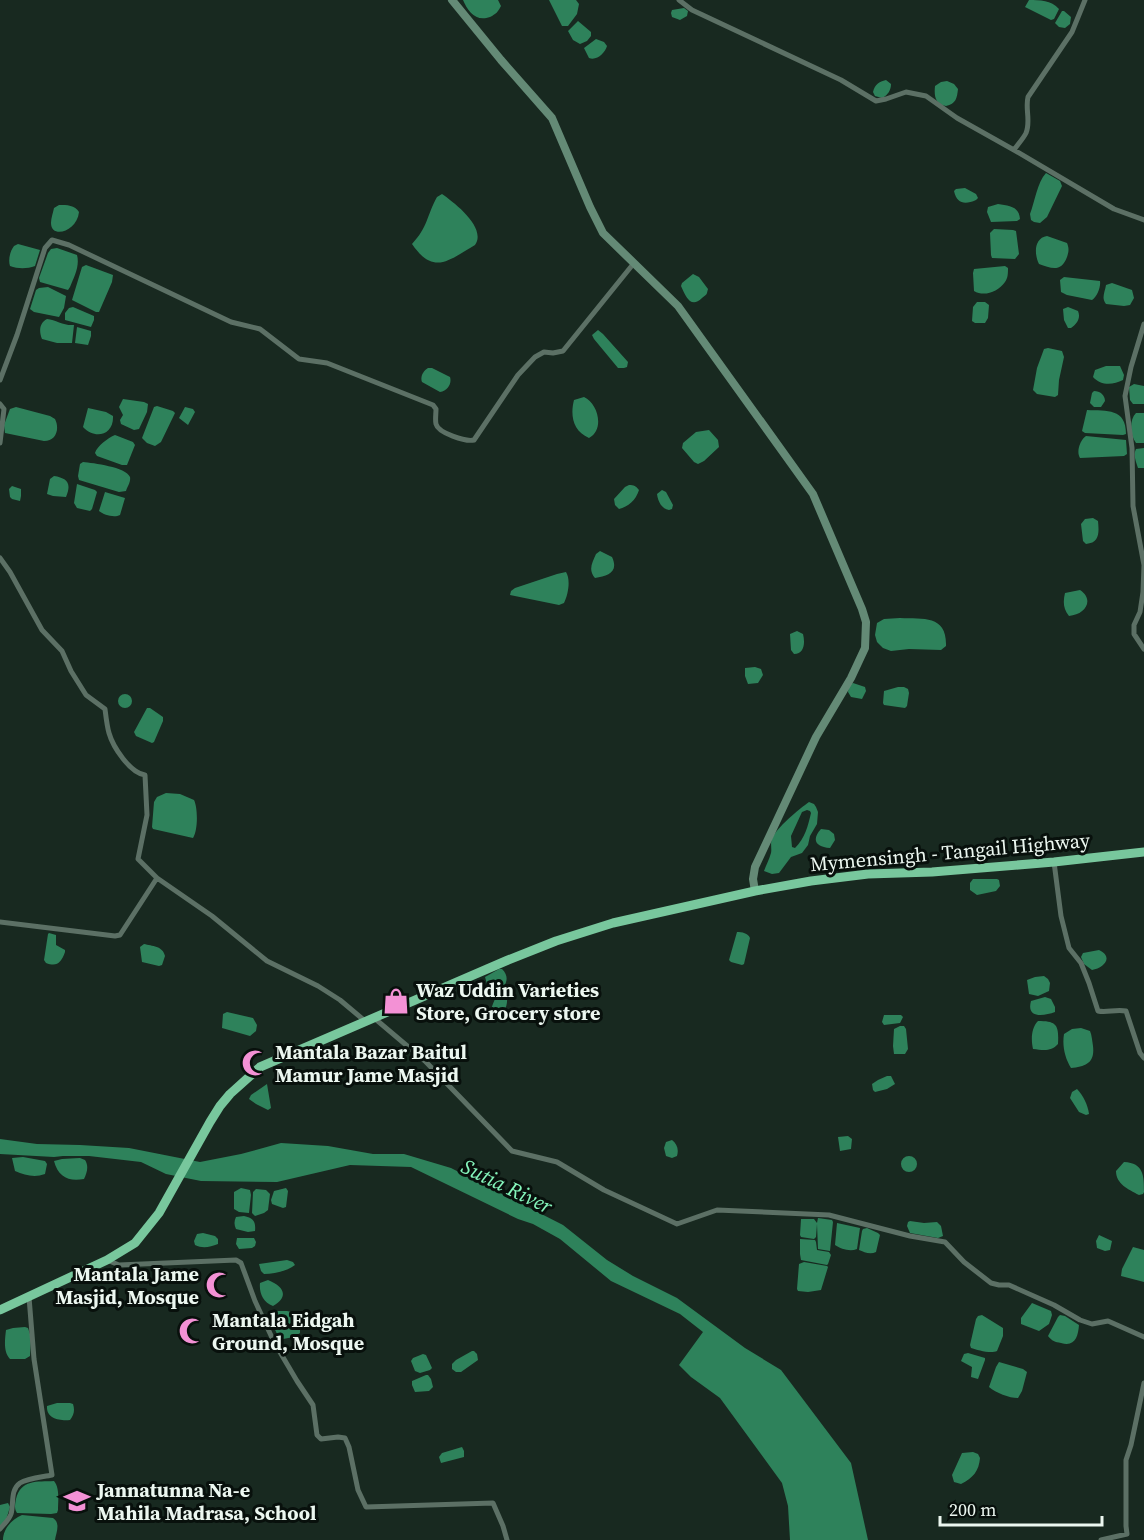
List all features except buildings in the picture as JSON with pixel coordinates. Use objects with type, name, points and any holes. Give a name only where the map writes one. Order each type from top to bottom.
[{"type":"highway","name":"Mymensingh - Tangail Highway","points":[[0,1310],[107,1260],[135,1243],[159,1213],[210,1122],[230,1094],[260,1067],[556,941],[613,923],[755,891],[811,881],[868,874],[932,872],[1054,862],[1144,852]]},
{"type":"main road","points":[[452,0],[552,118],[603,234],[678,306],[813,494],[862,609],[866,622],[865,648],[851,678],[816,737],[755,867],[753,879],[755,891]]},
{"type":"street","points":[[679,0],[692,10],[842,80],[876,101],[906,92],[926,96],[957,118],[1114,209],[1144,219]]},
{"type":"street","points":[[1014,150],[1026,132],[1028,97],[1072,32],[1085,0]]},
{"type":"street","points":[[0,380],[45,248],[52,240],[69,245],[231,322],[260,329],[299,360],[327,363],[433,405],[436,409],[435,424],[437,427],[465,441],[470,441],[474,440],[518,375],[535,357],[544,352],[562,351],[634,263]]},
{"type":"street","points":[[1144,324],[1125,396],[1132,448],[1132,506],[1144,565],[1143,592],[1140,612],[1134,625],[1134,634],[1144,649]]},
{"type":"street","points":[[0,404],[4,409],[0,443]]},
{"type":"street","points":[[1137,527],[1144,524]]},
{"type":"street","points":[[0,558],[42,630],[62,651],[71,671],[86,694],[105,710],[109,734],[114,746],[137,773],[145,775],[147,814],[138,859],[157,878],[212,916],[267,961],[318,986],[369,1019],[425,1061],[512,1151],[558,1162],[604,1190],[677,1224],[717,1210],[829,1215],[910,1236],[945,1242],[964,1262],[991,1283],[1009,1285],[1054,1305],[1080,1320],[1092,1324],[1108,1321],[1144,1337]]},
{"type":"street","points":[[1054,862],[1061,916],[1069,948],[1081,963],[1098,1011],[1126,1011],[1140,1053],[1144,1058]]},
{"type":"street","points":[[0,922],[120,935],[157,878]]},
{"type":"street","points":[[107,1260],[119,1265],[236,1260],[241,1263],[274,1342],[313,1405],[317,1435],[321,1439],[345,1438],[358,1490],[366,1507],[493,1503],[507,1540]]},
{"type":"street","points":[[0,1529],[8,1521],[12,1512],[15,1489],[20,1483],[52,1475],[34,1359],[29,1297]]},
{"type":"street","points":[[1101,1540],[1127,1534],[1126,1460],[1144,1383]]},
{"type":"shaded area","points":[[463,0],[498,0],[501,6],[492,16],[481,18],[470,12]]},
{"type":"shaded area","points":[[549,0],[576,0],[579,4],[577,14],[568,26],[562,26]]},
{"type":"shaded area","points":[[1029,0],[1045,1],[1056,6],[1059,9],[1054,19],[1051,20],[1025,7]]},
{"type":"shaded area","points":[[684,8],[688,11],[687,16],[680,20],[672,17],[672,10]]},
{"type":"shaded area","points":[[1062,11],[1071,17],[1070,24],[1065,28],[1055,23]]},
{"type":"shaded area","points":[[578,21],[591,32],[587,41],[580,44],[573,40],[568,31]]},
{"type":"shaded area","points":[[596,39],[607,46],[600,56],[589,58],[584,48]]},
{"type":"shaded area","points":[[886,80],[891,84],[889,92],[882,98],[875,96],[873,92],[875,87]]},
{"type":"shaded area","points":[[947,81],[958,89],[955,100],[946,106],[937,101],[935,86]]},
{"type":"shaded area","points":[[1046,173],[1060,181],[1062,186],[1047,217],[1040,223],[1034,222],[1030,214],[1038,187]]},
{"type":"shaded area","points":[[965,188],[976,194],[978,198],[968,203],[959,201],[954,191]]},
{"type":"shaded area","points":[[442,194],[468,216],[477,231],[478,238],[475,245],[457,256],[442,262],[435,262],[427,260],[412,244],[424,226],[437,197]]},
{"type":"shaded area","points":[[998,204],[1016,209],[1020,219],[991,222],[987,212],[988,207]]},
{"type":"shaded area","points":[[59,205],[68,205],[79,212],[74,224],[59,232],[52,228],[51,223],[54,208]]},
{"type":"shaded area","points":[[994,229],[1016,231],[1019,254],[1015,259],[992,258],[990,233]]},
{"type":"shaded area","points":[[1047,236],[1067,243],[1067,257],[1059,267],[1052,268],[1039,264],[1037,260],[1037,243]]},
{"type":"shaded area","points":[[18,244],[40,250],[35,266],[16,268],[10,266],[10,253]]},
{"type":"shaded area","points":[[57,248],[77,255],[76,271],[68,290],[40,282],[39,278],[48,253],[51,249]]},
{"type":"shaded area","points":[[86,265],[113,275],[99,312],[72,300],[82,267]]},
{"type":"shaded area","points":[[1005,266],[1008,268],[1007,277],[999,288],[986,293],[974,291],[974,269]]},
{"type":"shaded area","points":[[693,274],[699,277],[708,289],[706,295],[695,302],[687,298],[681,286]]},
{"type":"shaded area","points":[[1064,277],[1100,281],[1096,297],[1092,300],[1061,292],[1060,280]]},
{"type":"shaded area","points":[[1112,283],[1132,290],[1134,298],[1130,305],[1106,304],[1104,297],[1106,285]]},
{"type":"shaded area","points":[[48,287],[66,296],[64,308],[59,317],[34,312],[30,309],[36,290]]},
{"type":"shaded area","points":[[977,302],[985,302],[989,305],[988,318],[985,323],[972,321],[973,307]]},
{"type":"shaded area","points":[[73,307],[94,316],[91,327],[65,320],[65,313]]},
{"type":"shaded area","points":[[1068,307],[1078,311],[1079,314],[1078,321],[1071,328],[1068,328],[1064,320],[1063,309]]},
{"type":"shaded area","points":[[47,319],[74,325],[72,343],[57,343],[42,339],[40,328]]},
{"type":"shaded area","points":[[77,327],[91,331],[88,345],[75,343]]},
{"type":"shaded area","points":[[598,330],[628,362],[627,367],[618,368],[594,339],[592,335]]},
{"type":"shaded area","points":[[1044,349],[1062,351],[1064,357],[1058,395],[1055,397],[1037,394],[1033,390],[1037,368]]},
{"type":"shaded area","points":[[1106,366],[1120,366],[1124,375],[1123,380],[1107,384],[1093,377],[1095,370]]},
{"type":"shaded area","points":[[428,368],[450,377],[450,384],[447,388],[440,392],[422,382],[422,374]]},
{"type":"shaded area","points":[[1134,384],[1144,386],[1144,404],[1133,404],[1130,400],[1129,387]]},
{"type":"shaded area","points":[[1094,391],[1104,397],[1105,401],[1101,407],[1094,407],[1090,403]]},
{"type":"shaded area","points":[[584,397],[593,405],[598,417],[597,429],[589,438],[576,427],[572,412],[574,400]]},
{"type":"shaded area","points":[[123,399],[148,404],[139,429],[134,430],[121,424],[120,420],[123,415],[119,407]]},
{"type":"shaded area","points":[[16,407],[55,419],[57,427],[54,437],[44,441],[5,433],[4,425],[10,409]]},
{"type":"shaded area","points":[[154,407],[175,413],[161,442],[155,446],[142,438]]},
{"type":"shaded area","points":[[185,407],[195,412],[188,425],[179,418]]},
{"type":"shaded area","points":[[88,408],[113,416],[110,428],[103,434],[93,433],[83,427]]},
{"type":"shaded area","points":[[1087,410],[1108,411],[1119,415],[1123,419],[1126,434],[1085,433],[1082,431]]},
{"type":"shaded area","points":[[1136,413],[1144,413],[1144,443],[1136,443],[1132,436],[1131,423]]},
{"type":"shaded area","points":[[709,430],[718,440],[719,447],[698,464],[682,448],[683,443],[696,432]]},
{"type":"shaded area","points":[[115,435],[135,445],[127,465],[97,456],[95,453],[103,442]]},
{"type":"shaded area","points":[[1086,436],[1126,440],[1127,454],[1080,458],[1079,446]]},
{"type":"shaded area","points":[[1144,448],[1144,468],[1138,468],[1135,451]]},
{"type":"shaded area","points":[[83,462],[109,466],[127,474],[130,479],[126,491],[119,492],[79,480],[80,464]]},
{"type":"shaded area","points":[[54,476],[67,482],[66,497],[47,494],[50,479]]},
{"type":"shaded area","points":[[77,484],[97,492],[90,511],[77,508],[74,503]]},
{"type":"shaded area","points":[[629,485],[639,490],[638,494],[626,507],[619,509],[614,499]]},
{"type":"shaded area","points":[[12,486],[21,489],[20,501],[10,497],[9,489]]},
{"type":"shaded area","points":[[662,490],[666,492],[673,505],[672,509],[662,507],[659,502],[657,494]]},
{"type":"shaded area","points":[[105,492],[125,498],[120,515],[109,516],[99,511]]},
{"type":"shaded area","points":[[1093,518],[1098,521],[1098,536],[1094,542],[1086,544],[1083,541],[1081,524],[1085,519]]},
{"type":"shaded area","points":[[600,551],[612,557],[614,566],[608,574],[595,578],[591,566],[596,554]]},
{"type":"shaded area","points":[[566,572],[568,588],[564,603],[559,605],[510,595],[515,588]]},
{"type":"shaded area","points":[[1080,590],[1087,598],[1086,606],[1080,613],[1069,616],[1064,605],[1065,593]]},
{"type":"shaded area","points":[[884,619],[925,619],[938,624],[943,629],[946,646],[941,650],[891,651],[883,648],[877,642],[875,635],[877,623]]},
{"type":"shaded area","points":[[797,631],[803,634],[804,644],[800,652],[794,654],[791,650],[790,634]]},
{"type":"shaded area","points":[[745,668],[761,669],[763,675],[758,683],[748,684]]},
{"type":"shaded area","points":[[853,683],[865,687],[866,691],[862,699],[851,697],[848,692],[849,685]]},
{"type":"shaded area","points":[[898,687],[908,689],[907,706],[905,708],[884,705],[884,691]]},
{"type":"shaded area","points":[[125,694],[130,696],[132,701],[130,706],[125,708],[120,706],[118,701],[120,696]]},
{"type":"shaded area","points":[[147,708],[163,717],[152,743],[136,736],[134,732]]},
{"type":"shaded area","points":[[166,793],[180,794],[194,800],[197,819],[193,838],[153,829],[154,802],[157,797]]},
{"type":"shaded area","points":[[809,802],[814,804],[818,812],[817,824],[808,845],[802,853],[791,857],[779,873],[772,874],[764,871],[771,853],[771,841],[774,835],[788,819]],"holes":[[[810,811],[804,836],[795,848],[792,847],[791,836],[802,812]]]},
{"type":"shaded area","points":[[821,829],[829,830],[834,834],[835,840],[830,848],[816,842],[816,836]]},
{"type":"shaded area","points":[[973,879],[997,879],[1000,886],[996,891],[977,895],[970,890],[970,883]]},
{"type":"shaded area","points":[[737,932],[746,934],[750,938],[742,965],[729,960]]},
{"type":"shaded area","points":[[49,933],[56,935],[56,945],[65,950],[62,959],[56,964],[46,963],[44,960]]},
{"type":"shaded area","points":[[144,944],[162,950],[165,956],[162,965],[142,962],[140,947]]},
{"type":"shaded area","points":[[1099,950],[1106,956],[1106,962],[1092,970],[1084,964],[1081,957],[1083,953]]},
{"type":"shaded area","points":[[499,969],[504,971],[506,980],[503,988],[496,989],[487,984],[485,977]]},
{"type":"shaded area","points":[[1044,976],[1050,983],[1049,991],[1038,996],[1029,994],[1027,980]]},
{"type":"shaded area","points":[[497,995],[507,996],[506,1007],[500,1014],[492,1016],[490,1014]]},
{"type":"shaded area","points":[[1045,997],[1051,999],[1055,1012],[1041,1015],[1033,1013],[1030,1007],[1031,1001]]},
{"type":"shaded area","points":[[227,1012],[253,1018],[257,1025],[256,1031],[250,1036],[222,1028],[223,1014]]},
{"type":"shaded area","points":[[884,1015],[903,1017],[900,1023],[884,1025],[882,1022]]},
{"type":"shaded area","points":[[1038,1021],[1056,1025],[1058,1044],[1053,1048],[1033,1049],[1032,1034]]},
{"type":"shaded area","points":[[900,1026],[906,1029],[908,1049],[905,1054],[894,1054],[894,1029]]},
{"type":"shaded area","points":[[1081,1028],[1090,1031],[1093,1056],[1085,1065],[1071,1068],[1064,1052],[1064,1034],[1072,1029]]},
{"type":"shaded area","points":[[891,1076],[895,1084],[875,1092],[872,1084]]},
{"type":"shaded area","points":[[267,1084],[271,1108],[268,1110],[249,1099]]},
{"type":"shaded area","points":[[1077,1089],[1085,1100],[1089,1114],[1079,1112],[1070,1098],[1072,1092]]},
{"type":"shaded area","points":[[848,1136],[852,1139],[851,1149],[840,1151],[838,1137]]},
{"type":"shaded area","points":[[0,1139],[37,1144],[129,1148],[200,1162],[281,1143],[328,1146],[373,1154],[404,1154],[451,1168],[563,1225],[607,1260],[677,1298],[745,1348],[781,1370],[851,1463],[868,1540],[790,1540],[788,1506],[782,1483],[720,1398],[691,1377],[679,1365],[703,1332],[680,1314],[611,1281],[560,1239],[411,1167],[350,1165],[277,1182],[201,1181],[166,1174],[141,1162],[89,1156],[0,1154]]},
{"type":"shaded area","points":[[672,1140],[678,1151],[677,1156],[672,1158],[666,1156],[664,1148],[666,1142]]},
{"type":"shaded area","points":[[906,1156],[912,1156],[917,1164],[915,1170],[906,1172],[901,1167],[901,1161]]},
{"type":"shaded area","points":[[23,1157],[45,1161],[47,1164],[45,1174],[30,1176],[15,1171],[12,1158]]},
{"type":"shaded area","points":[[62,1159],[85,1160],[87,1170],[84,1179],[79,1180],[61,1175],[54,1161]]},
{"type":"shaded area","points":[[1124,1162],[1136,1165],[1142,1171],[1143,1194],[1139,1195],[1131,1191],[1118,1179],[1116,1171]]},
{"type":"shaded area","points":[[241,1188],[250,1190],[249,1213],[234,1209],[234,1192]]},
{"type":"shaded area","points":[[286,1188],[288,1191],[286,1207],[272,1204],[274,1191]]},
{"type":"shaded area","points":[[256,1189],[266,1190],[270,1194],[268,1210],[255,1216],[252,1213],[253,1192]]},
{"type":"shaded area","points":[[244,1216],[253,1220],[255,1231],[236,1229],[234,1223],[236,1217]]},
{"type":"shaded area","points":[[818,1218],[833,1222],[830,1251],[818,1249],[817,1224],[814,1239],[800,1235],[801,1219],[814,1219],[817,1223]]},
{"type":"shaded area","points":[[910,1221],[937,1222],[941,1226],[943,1236],[938,1238],[910,1233],[907,1226]]},
{"type":"shaded area","points":[[837,1223],[860,1228],[857,1249],[846,1250],[835,1245]]},
{"type":"shaded area","points":[[867,1228],[880,1235],[874,1253],[859,1250],[862,1231]]},
{"type":"shaded area","points":[[197,1234],[215,1236],[218,1244],[207,1247],[195,1245]]},
{"type":"shaded area","points":[[1099,1235],[1112,1241],[1110,1250],[1097,1248],[1096,1241]]},
{"type":"shaded area","points":[[237,1238],[254,1238],[255,1246],[239,1249],[236,1244]]},
{"type":"shaded area","points":[[800,1239],[815,1240],[817,1250],[829,1252],[831,1255],[828,1264],[801,1260]]},
{"type":"shaded area","points":[[1133,1247],[1144,1250],[1144,1282],[1121,1276]]},
{"type":"shaded area","points":[[287,1260],[295,1265],[272,1273],[264,1274],[259,1264]]},
{"type":"shaded area","points":[[804,1262],[828,1267],[821,1290],[798,1291],[799,1264]]},
{"type":"shaded area","points":[[268,1280],[281,1288],[283,1295],[282,1299],[273,1306],[264,1300],[260,1290],[260,1283]]},
{"type":"shaded area","points":[[1032,1303],[1051,1311],[1052,1315],[1049,1324],[1039,1331],[1021,1324],[1021,1318]]},
{"type":"shaded area","points":[[272,1312],[296,1313],[300,1323],[300,1333],[283,1339],[278,1336],[269,1317]]},
{"type":"shaded area","points":[[982,1315],[1003,1328],[1003,1336],[997,1351],[988,1352],[971,1348],[976,1319]]},
{"type":"shaded area","points":[[1060,1315],[1079,1325],[1077,1337],[1070,1344],[1055,1342],[1048,1336]]},
{"type":"shaded area","points":[[28,1328],[31,1337],[30,1356],[25,1359],[10,1359],[5,1349],[6,1330]]},
{"type":"shaded area","points":[[472,1351],[477,1354],[478,1360],[461,1372],[452,1369],[452,1364],[456,1360]]},
{"type":"shaded area","points":[[423,1354],[426,1355],[432,1368],[420,1373],[415,1371],[411,1361]]},
{"type":"shaded area","points":[[964,1354],[985,1358],[978,1379],[971,1377],[972,1367],[961,1361]]},
{"type":"shaded area","points":[[999,1362],[1027,1372],[1018,1398],[1003,1395],[989,1387]]},
{"type":"shaded area","points":[[426,1375],[431,1379],[433,1387],[429,1391],[415,1392],[412,1381]]},
{"type":"shaded area","points":[[57,1403],[73,1404],[74,1412],[70,1420],[58,1419],[49,1414],[47,1406]]},
{"type":"shaded area","points":[[462,1447],[464,1457],[441,1463],[439,1457],[442,1453]]},
{"type":"shaded area","points":[[973,1452],[980,1458],[977,1470],[972,1477],[961,1484],[954,1482],[952,1475],[962,1453]]},
{"type":"shaded area","points":[[54,1481],[58,1491],[57,1513],[17,1513],[16,1499],[22,1488],[30,1483]]},
{"type":"shaded area","points":[[8,1503],[10,1507],[6,1520],[0,1526],[0,1505]]},
{"type":"shaded area","points":[[22,1515],[53,1518],[57,1525],[55,1540],[3,1540],[9,1525]]},
{"type":"place","name":"Waz Uddin Varieties Store, Grocery store","points":[[396,1001]]},
{"type":"place","name":"Mantala Bazar Baitul Mamur Jame Masjid","points":[[255,1063]]},
{"type":"place","name":"Mantala Jame Masjid, Mosque","points":[[219,1285]]},
{"type":"place","name":"Mantala Eidgah Ground, Mosque","points":[[192,1331]]},
{"type":"place","name":"Jannatunna Na-e Mahila Madrasa, School","points":[[77,1501]]},
{"type":"water label","name":"Sutia River","points":[[507,1186]]}]
